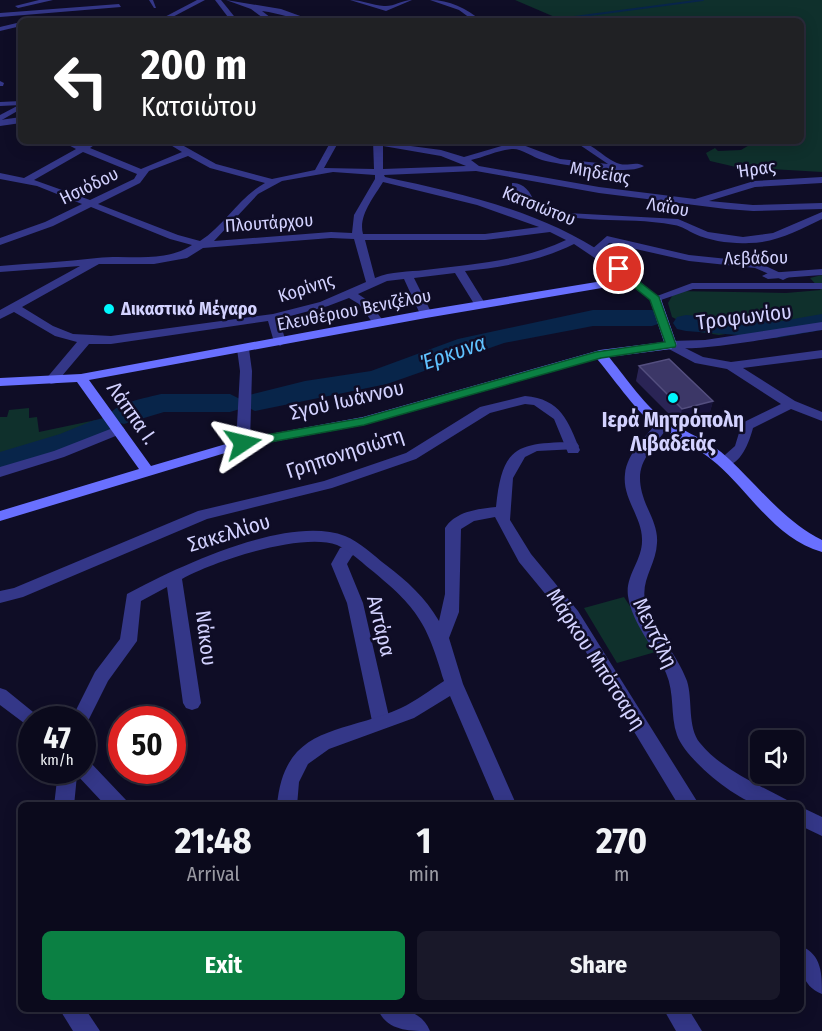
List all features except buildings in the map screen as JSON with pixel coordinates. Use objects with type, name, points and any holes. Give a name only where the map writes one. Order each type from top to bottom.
[{"type":"main road","name":"Κατσιώτου","points":[[633,279],[655,299],[671,345]]},
{"type":"main road","name":"Ελευθέριου Βενιζέλου","points":[[0,382],[81,378],[426,314],[633,279]]},
{"type":"main road","name":"Σγού Ιωάννου","points":[[0,516],[243,443],[364,421],[600,354],[671,345]]},
{"type":"main road","points":[[600,354],[654,418],[701,444],[724,462],[765,506],[797,534],[822,547]]},
{"type":"main road","name":"Λάππα Ι.","points":[[81,378],[148,472]]},
{"type":"street","points":[[10,0],[23,18]]},
{"type":"street","points":[[15,7],[50,0]]},
{"type":"street","points":[[166,18],[202,0]]},
{"type":"street","points":[[180,18],[213,0]]},
{"type":"street","points":[[218,0],[233,18]]},
{"type":"street","points":[[229,0],[253,8],[281,11],[302,18]]},
{"type":"street","points":[[353,0],[382,8],[390,8],[409,0]]},
{"type":"street","points":[[433,0],[461,9],[474,18]]},
{"type":"street","points":[[0,15],[118,6]]},
{"type":"street","points":[[253,8],[268,18]]},
{"type":"street","points":[[46,18],[71,11]]},
{"type":"street","points":[[0,29],[18,25]]},
{"type":"street","points":[[0,104],[18,104]]},
{"type":"street","points":[[0,118],[18,105]]},
{"type":"street","points":[[0,123],[18,121]]},
{"type":"street","points":[[73,144],[140,177]]},
{"type":"street","points":[[27,180],[91,144]]},
{"type":"street","points":[[173,144],[213,166],[272,182]]},
{"type":"street","points":[[319,169],[333,144]]},
{"type":"street","points":[[371,282],[356,228],[358,215],[379,176],[378,144]]},
{"type":"street","name":"Μηδείας","points":[[393,144],[466,159],[477,168],[599,190],[753,208],[821,208]]},
{"type":"street","points":[[466,159],[509,144]]},
{"type":"street","points":[[514,144],[534,155],[561,161],[639,166]]},
{"type":"street","points":[[583,144],[617,166]]},
{"type":"street","name":"Ησιόδου","points":[[0,242],[49,224],[188,153]]},
{"type":"street","points":[[0,269],[97,261],[168,260],[183,256],[216,235],[246,200],[272,182],[319,169],[379,176],[477,168]]},
{"type":"street","name":"Πλουτάρχου","points":[[0,176],[27,180],[174,237],[203,244],[331,235],[358,238],[485,237],[552,229]]},
{"type":"street","name":"Κατσιώτου","points":[[379,176],[512,212],[575,240],[633,279]]},
{"type":"street","name":"Ήρας","points":[[697,202],[754,184],[822,180]]},
{"type":"street","name":"Λαΐου","points":[[515,185],[527,194],[529,204],[539,208],[591,220],[644,218],[679,222],[700,232],[750,240],[786,232],[821,208]]},
{"type":"street","points":[[595,252],[607,239],[689,258],[757,265],[783,277]]},
{"type":"street","name":"Κορίνης","points":[[14,307],[64,336],[84,342],[273,317],[324,304],[371,282],[407,274],[458,269],[548,253],[575,240]]},
{"type":"street","points":[[0,315],[97,261]]},
{"type":"street","points":[[458,269],[480,305]]},
{"type":"street","name":"Λεβάδου","points":[[693,286],[698,279],[709,277],[783,277],[822,272]]},
{"type":"street","points":[[407,274],[426,314]]},
{"type":"street","name":"Λεβάδου","points":[[655,299],[693,286],[822,286]]},
{"type":"street","points":[[349,293],[363,302],[379,323]]},
{"type":"street","points":[[273,317],[280,342]]},
{"type":"street","name":"Τροφωνίου","points":[[671,345],[705,344],[822,326]]},
{"type":"street","points":[[51,380],[84,342]]},
{"type":"street","points":[[671,345],[699,360],[731,366],[822,354]]},
{"type":"street","points":[[243,349],[246,370],[243,443]]},
{"type":"street","points":[[731,366],[790,404],[822,417]]},
{"type":"street","name":"Γρηπονησιώτη","points":[[0,597],[18,593],[203,515],[327,485],[411,456],[485,410],[525,400],[537,401],[560,417],[572,448],[535,447],[520,454],[506,478],[501,511]]},
{"type":"street","points":[[724,462],[741,448],[747,426],[790,404]]},
{"type":"street","name":"Μεντζίλη","points":[[663,424],[634,465],[633,486],[650,538],[648,554],[636,577],[635,592],[639,607],[672,664],[682,693],[684,729],[692,746],[720,772],[773,802]]},
{"type":"street","points":[[0,472],[59,454],[118,430]]},
{"type":"street","points":[[440,638],[451,612],[453,528],[456,524],[472,517],[501,511]]},
{"type":"street","name":"Μάρκου Μπότσαρη","points":[[501,511],[502,520],[510,536],[572,615],[688,802]]},
{"type":"street","name":"Σακελλίου","points":[[87,706],[101,676],[128,641],[130,603],[133,598],[174,578],[183,571],[220,556],[294,537],[340,540],[354,548],[406,589],[422,607],[440,638],[454,684],[505,802]]},
{"type":"street","name":"Αντάρα","points":[[354,548],[346,552],[339,564],[355,603],[381,721]]},
{"type":"street","name":"Νάκου","points":[[174,578],[192,703]]},
{"type":"street","points":[[287,802],[289,781],[301,758],[322,743],[408,713],[454,684]]},
{"type":"street","points":[[0,695],[18,710]]},
{"type":"street","points":[[96,782],[115,802]]},
{"type":"street","points":[[64,802],[67,784]]},
{"type":"street","points":[[804,818],[822,827]]},
{"type":"street","points":[[804,961],[822,983]]},
{"type":"street","points":[[74,1012],[88,1031]]},
{"type":"street","points":[[393,1012],[418,1031]]},
{"type":"street","points":[[677,1012],[690,1031]]},
{"type":"lane","points":[[151,0],[155,7]]},
{"type":"green space","points":[[515,0],[822,0],[822,172],[736,167],[710,161],[706,153],[715,148],[718,151],[741,150],[751,144],[804,144],[804,18],[557,18]]},
{"type":"green space","points":[[822,275],[822,319],[719,335],[700,332],[672,317],[668,303],[675,291],[786,293],[821,290],[810,278]]},
{"type":"green space","points":[[29,408],[29,418],[37,417],[39,432],[96,420],[98,424],[0,459],[0,417],[7,417],[9,410]]},
{"type":"green space","points":[[624,597],[659,651],[617,663],[584,608]]},
{"type":"waterway","points":[[567,18],[703,0]]},
{"type":"waterway","name":"Έρκυνα","points":[[255,402],[305,390],[377,378],[467,345],[501,336],[593,318],[652,318]]},
{"type":"waterway","name":"Έρκυνα","points":[[686,323],[776,330],[822,322]]},
{"type":"waterway","name":"Έρκυνα","points":[[124,415],[161,403],[230,403]]},
{"type":"waterway","name":"Έρκυνα","points":[[0,462],[71,441],[103,427]]},
{"type":"place","name":"Δικαστικό Μέγαρο","points":[[109,309]]},
{"type":"place","name":"Ιερά Μητρόπολη Λιβαδειάς","points":[[673,398]]},
{"type":"route","points":[[243,443],[364,421],[600,354],[671,345],[655,299],[619,269]]}]
